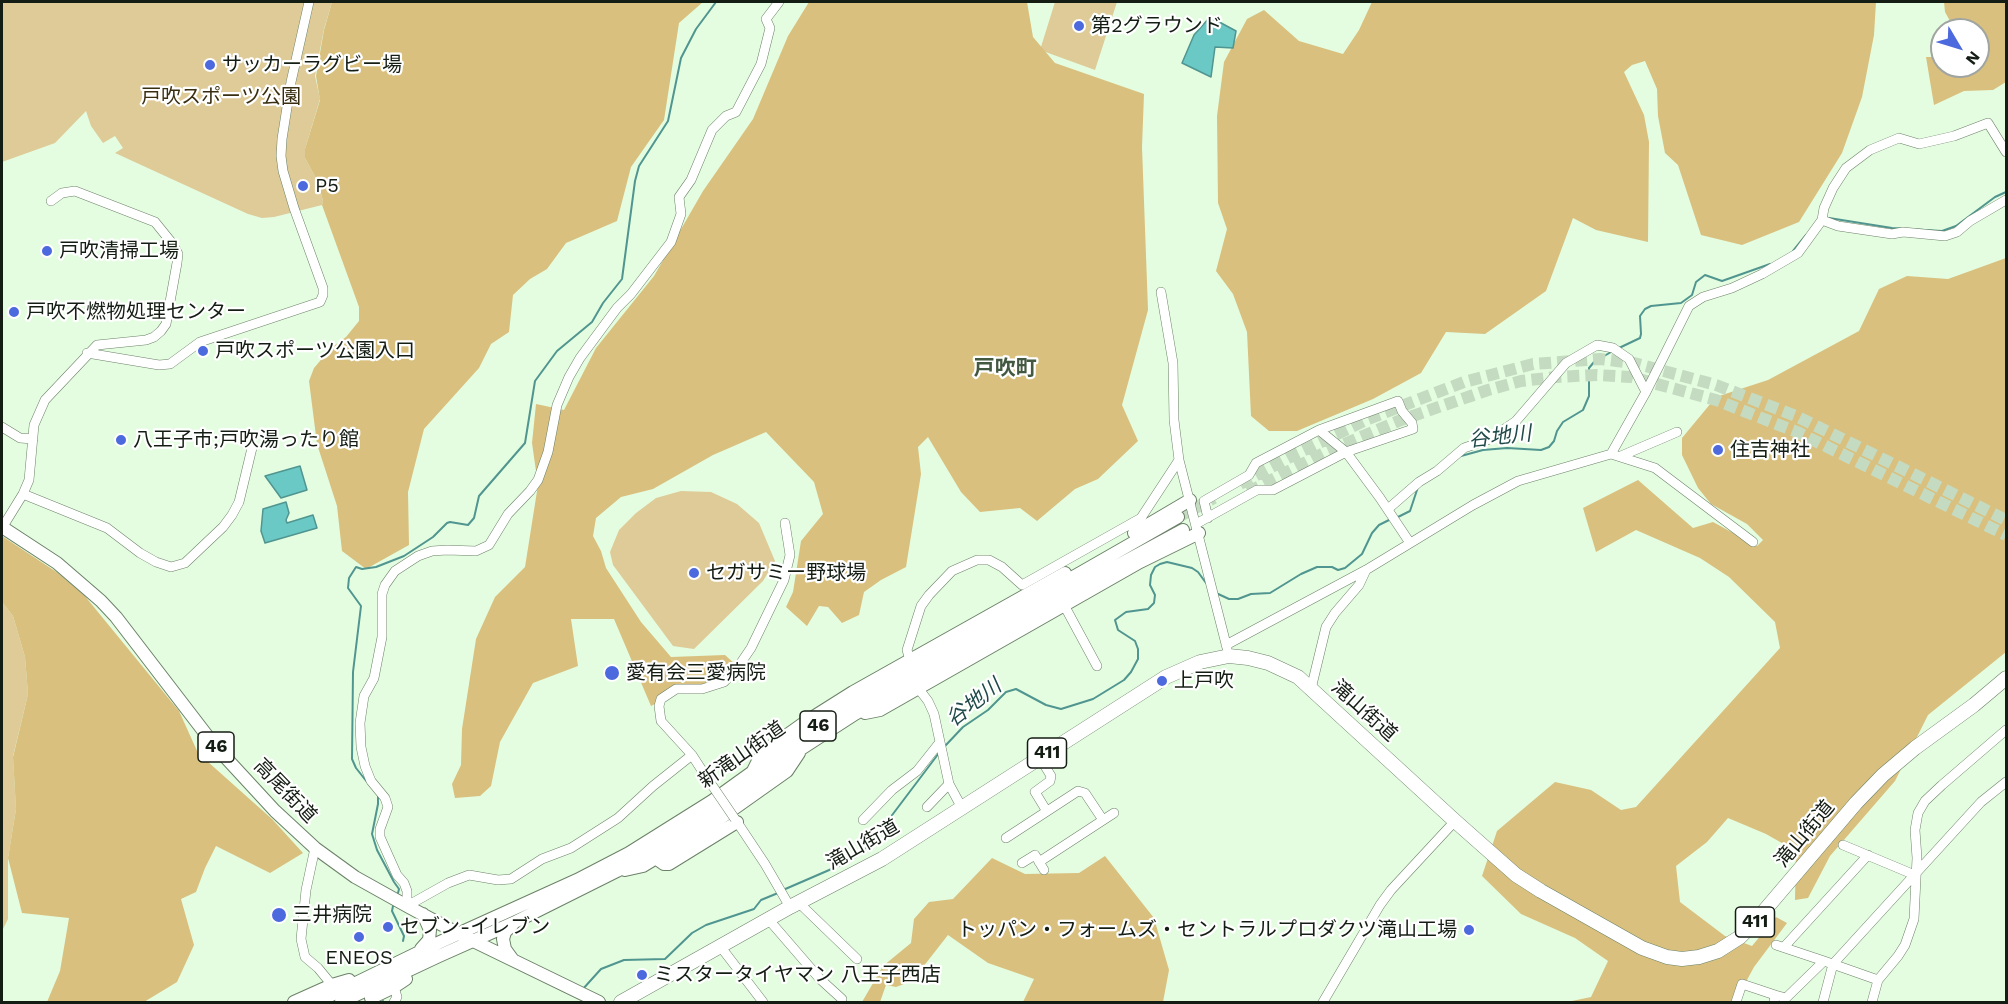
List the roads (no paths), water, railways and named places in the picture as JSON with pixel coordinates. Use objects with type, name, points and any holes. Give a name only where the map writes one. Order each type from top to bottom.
[{"type":"highway","name":"滝山街道","points":[[621,1002],[769,920],[791,903],[882,859],[1166,677],[1228,651],[1276,665],[1292,674],[1455,821],[1528,883],[1632,943],[1667,957],[1682,959],[1718,951],[1740,937],[1883,775],[2007,678]]},
{"type":"main road","name":"46","points":[[753,772],[759,758],[767,748],[853,692],[910,660],[1025,589],[1190,500]]},
{"type":"main road","name":"新滝山街道","points":[[317,1002],[415,954],[577,880],[629,853],[682,820],[801,737],[874,691],[1178,517]]},
{"type":"main road","name":"高尾街道","points":[[2,528],[57,563],[101,601],[116,617],[215,746],[275,811],[315,848],[355,877],[474,940]]},
{"type":"main road","name":"46","points":[[855,714],[880,710],[1197,528]]},
{"type":"main road","name":"新滝山街道","points":[[341,1002],[513,923],[617,871],[689,828],[855,714],[1183,530]]},
{"type":"main road","name":"46","points":[[617,871],[639,868],[716,822],[790,768],[801,749]]},
{"type":"main road","name":"46","points":[[657,859],[664,864],[669,864],[736,820]]},
{"type":"main road","points":[[415,954],[426,944],[429,937],[428,922],[423,914]]},
{"type":"main road","points":[[513,923],[505,932],[503,939],[505,949],[515,961]]},
{"type":"main road","name":"46","points":[[474,940],[600,1002]]},
{"type":"main road","points":[[360,1002],[394,987],[438,956]]},
{"type":"main road","points":[[294,1002],[343,981],[361,980]]},
{"type":"street","points":[[87,353],[159,365],[170,364],[200,342],[320,303],[323,296],[322,288],[294,208],[281,156],[290,90],[309,2]]},
{"type":"street","points":[[692,755],[618,818],[571,848],[542,860],[511,879],[498,880],[479,875],[459,878],[407,906],[407,891],[404,883],[397,875],[380,837],[380,829],[388,807],[385,798],[371,781],[364,766],[360,723],[364,696],[374,678],[382,637],[382,594],[385,585],[395,571],[418,556],[432,551],[476,551],[489,545],[508,514],[538,480],[548,452],[557,405],[569,377],[611,316],[671,242],[681,214],[679,197],[691,180],[712,130],[726,116],[736,112],[761,64],[770,28],[766,19],[778,2]]},
{"type":"street","points":[[1616,455],[1689,306],[1703,297],[1732,288],[1791,258],[1806,244],[1822,220],[1824,208],[1833,188],[1846,168],[1870,150],[1899,138],[1919,144],[1954,136],[1988,123],[2007,152]]},
{"type":"street","points":[[2,528],[23,494],[32,466],[34,425],[45,400],[97,345],[146,340],[161,331],[166,324],[178,254],[160,225],[150,220],[75,191],[62,193],[51,201]]},
{"type":"street","points":[[1822,220],[1838,226],[1892,234],[1903,232],[1945,236],[1957,232],[1970,220],[2007,200]]},
{"type":"street","points":[[1161,292],[1173,363],[1174,420],[1179,460],[1228,651],[1473,505],[1518,481],[1616,455],[1677,432]]},
{"type":"street","points":[[1388,510],[1419,482],[1437,471],[1464,448],[1490,439],[1516,421],[1566,363],[1597,345],[1617,350],[1631,362],[1646,392]]},
{"type":"street","points":[[1197,528],[1208,518],[1257,490],[1273,490],[1346,452],[1413,429],[1412,423],[1402,411],[1398,401],[1319,430],[1256,463],[1249,475],[1204,501],[1208,518]]},
{"type":"street","points":[[2,427],[20,438],[33,439]]},
{"type":"street","points":[[1319,430],[1346,452],[1410,543]]},
{"type":"street","points":[[23,494],[107,528],[140,553],[171,567],[185,563],[223,527],[232,515],[239,502],[252,448]]},
{"type":"street","points":[[1616,455],[1655,468],[1753,542]]},
{"type":"street","points":[[910,660],[907,650],[921,606],[928,595],[952,571],[977,560],[989,560],[1002,567],[1025,589],[1141,518],[1179,460]]},
{"type":"street","points":[[785,523],[790,555],[784,580],[751,648],[724,682],[702,689],[676,689],[661,699],[659,706],[661,721],[692,755],[791,903],[857,959]]},
{"type":"street","points":[[1311,689],[1326,627],[1359,585],[1366,570]]},
{"type":"street","points":[[1064,605],[1097,666]]},
{"type":"street","points":[[918,688],[934,714],[949,784],[962,808]]},
{"type":"street","points":[[1872,1002],[1878,980],[1899,956],[1914,919],[1915,830],[1918,813],[1925,801],[1954,773],[2007,730]]},
{"type":"street","points":[[863,820],[892,790],[917,771],[940,743]]},
{"type":"street","points":[[1040,758],[1052,776],[1050,781],[1035,792],[1046,810]]},
{"type":"street","points":[[1736,1002],[1742,984],[1774,999],[1786,998],[1829,962],[1916,874],[1981,802],[2007,782]]},
{"type":"street","points":[[927,807],[949,784]]},
{"type":"street","points":[[1006,838],[1046,810],[1080,791],[1085,794],[1103,820]]},
{"type":"street","points":[[1022,863],[1035,855],[1042,866],[1114,813]]},
{"type":"street","points":[[1323,1002],[1380,905],[1455,821]]},
{"type":"street","points":[[1843,845],[1916,874]]},
{"type":"street","points":[[315,848],[306,890],[301,939],[305,957],[332,985]]},
{"type":"street","points":[[1868,855],[1780,946],[1878,980]]},
{"type":"street","points":[[769,920],[820,979],[842,999]]},
{"type":"street","points":[[720,946],[763,1002]]},
{"type":"street","points":[[1823,1002],[1829,962]]},
{"type":"street","points":[[394,987],[397,996],[394,1002]]},
{"type":"water","points":[[1210,17],[1236,31],[1233,48],[1215,47],[1211,77],[1182,63],[1194,35]]},
{"type":"water","points":[[300,466],[307,490],[281,498],[265,476]]},
{"type":"water","points":[[286,502],[289,513],[287,523],[313,515],[317,528],[265,543],[261,531],[263,509]]},
{"type":"waterway","points":[[367,782],[352,759],[353,672],[361,606],[348,588],[349,578],[356,567],[362,569],[376,567],[404,556],[433,537],[447,523],[468,525],[474,518],[479,496],[525,443],[535,381],[557,351],[592,322],[603,303],[622,279],[639,166],[668,121],[681,58],[696,29],[716,2]]},
{"type":"waterway","name":"谷地川","points":[[1829,218],[1892,228],[1942,231],[1956,226],[1995,197],[2006,192]]},
{"type":"waterway","name":"谷地川","points":[[1793,251],[1806,235]]},
{"type":"waterway","name":"谷地川","points":[[1619,348],[1640,338],[1640,316],[1645,309],[1651,306],[1681,303],[1692,295],[1696,282],[1705,275],[1722,281],[1770,264]]},
{"type":"waterway","name":"谷地川","points":[[1461,456],[1483,450],[1507,448],[1541,450],[1549,447],[1563,422],[1583,410],[1589,396],[1589,368],[1594,362],[1611,352]]},
{"type":"waterway","name":"谷地川","points":[[1398,517],[1410,511],[1418,487]]},
{"type":"waterway","name":"谷地川","points":[[1216,593],[1229,599],[1270,593],[1317,567],[1332,567],[1338,570],[1345,568],[1362,554],[1372,533],[1379,525],[1389,520]]},
{"type":"waterway","name":"谷地川","points":[[945,746],[963,727],[988,710],[1006,692],[1016,689],[1046,705],[1061,709],[1093,699],[1124,680],[1138,659],[1138,649],[1135,641],[1118,630],[1115,620],[1126,612],[1148,609],[1154,603],[1155,595],[1150,585],[1155,567],[1167,562],[1192,568],[1206,583]]},
{"type":"waterway","name":"谷地川","points":[[783,890],[850,861],[861,853],[939,753]]},
{"type":"waterway","points":[[378,796],[372,834],[377,850],[399,889],[398,893]]},
{"type":"waterway","name":"谷地川","points":[[582,990],[601,969],[624,960],[665,959],[692,933],[706,925],[754,909],[761,900],[778,893]]},
{"type":"waterway","points":[[393,906],[392,911],[404,936],[403,941]]},
{"type":"tunnel","points":[[1240,484],[1368,419],[1464,382],[1533,364],[1600,359],[1634,363],[1716,385],[1796,416],[2006,520]]},
{"type":"tunnel","points":[[1248,492],[1328,451],[1401,420],[1488,390],[1521,381],[1597,375],[1631,377],[1716,400],[1797,432],[2006,535]]},
{"type":"tunnel","points":[[1178,517],[1214,498]]},
{"type":"place","name":"第2グラウンド","points":[[1079,26]]},
{"type":"place","name":"サッカーラグビー場","points":[[210,65]]},
{"type":"place","name":"P5","points":[[303,186]]},
{"type":"place","name":"戸吹清掃工場","points":[[47,251]]},
{"type":"place","name":"戸吹不燃物処理センター","points":[[14,312]]},
{"type":"place","name":"戸吹スポーツ公園入口","points":[[203,351]]},
{"type":"place","name":"八王子市;戸吹湯ったり館","points":[[121,440]]},
{"type":"place","name":"住吉神社","points":[[1718,450]]},
{"type":"place","name":"セガサミー野球場","points":[[694,573]]},
{"type":"place","name":"愛有会三愛病院","points":[[612,673]]},
{"type":"place","name":"上戸吹","points":[[1162,681]]},
{"type":"place","name":"三井病院","points":[[279,915]]},
{"type":"place","name":"セブン-イレブン","points":[[388,927]]},
{"type":"place","name":"トッパン・フォームズ・セントラルプロダクツ滝山工場","points":[[1469,930]]},
{"type":"place","name":"ENEOS","points":[[359,937]]},
{"type":"place","name":"ミスタータイヤマン 八王子西店","points":[[642,975]]},
{"type":"district","name":"戸吹町","points":[[1005,369]]},
{"type":"park label","name":"戸吹スポーツ公園","points":[[221,97]]}]
